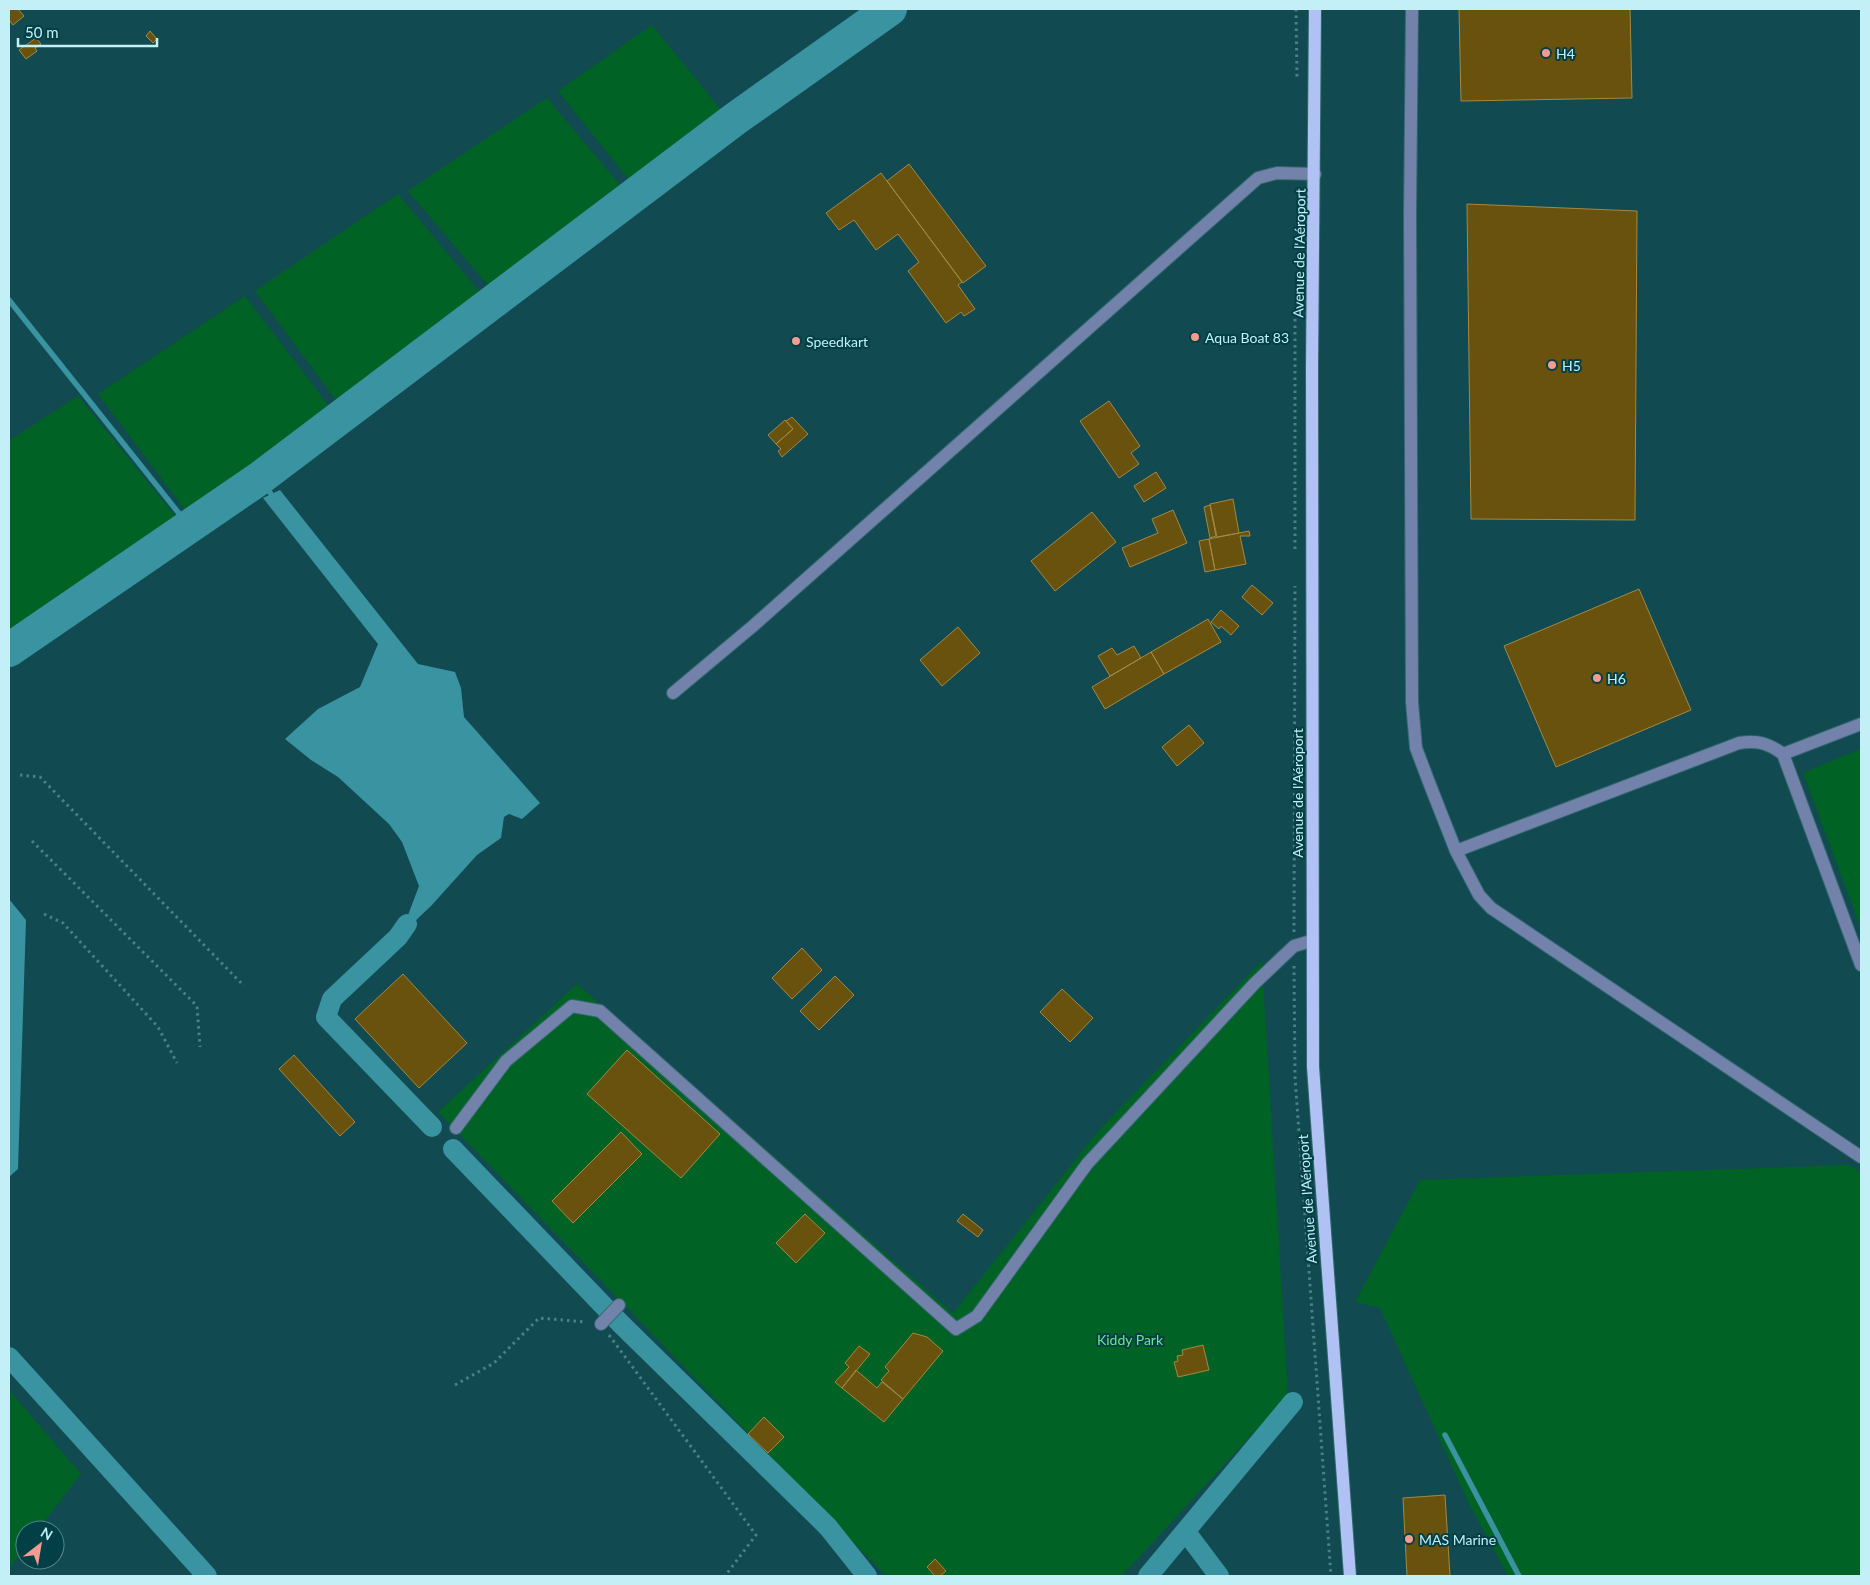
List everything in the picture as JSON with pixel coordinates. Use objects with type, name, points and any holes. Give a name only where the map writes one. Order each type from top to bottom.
[{"type":"main road","name":"Avenue de l'Aéroport","points":[[1315,9],[1312,368],[1311,941],[1313,1068],[1350,1576]]},
{"type":"street","points":[[1412,9],[1410,204],[1412,702],[1416,748],[1456,851],[1479,895],[1491,908],[1861,1157]]},
{"type":"street","points":[[673,693],[754,626],[1258,178],[1277,173],[1315,174]]},
{"type":"street","points":[[1783,754],[1861,724]]},
{"type":"street","points":[[1456,851],[1739,743],[1763,742],[1783,754],[1861,965]]},
{"type":"street","points":[[456,1128],[506,1061],[572,1006],[600,1011],[956,1329],[977,1316],[1087,1164],[1255,983],[1294,946],[1311,941]]},
{"type":"street","points":[[601,1324],[619,1305]]},
{"type":"path","points":[[20,775],[40,777],[244,986]]},
{"type":"path","points":[[32,841],[197,1006],[200,1046]]},
{"type":"path","points":[[44,914],[63,922],[158,1027],[177,1063]]},
{"type":"path","points":[[455,1385],[494,1363],[539,1318],[601,1324],[756,1535],[726,1576]]},
{"type":"green space","points":[[652,25],[725,115],[633,185],[558,91]]},
{"type":"green space","points":[[547,98],[625,191],[493,291],[408,191]]},
{"type":"green space","points":[[398,194],[482,295],[339,404],[255,291]]},
{"type":"green space","points":[[245,296],[331,409],[186,511],[98,394]]},
{"type":"green space","points":[[78,396],[181,523],[96,581],[9,645],[9,441]]},
{"type":"green space","points":[[1861,749],[1861,929],[1803,773]]},
{"type":"green space","name":"Kiddy Park","points":[[1262,961],[1288,1395],[1122,1576],[886,1576],[438,1112],[577,984],[953,1313],[1100,1129]]},
{"type":"green space","points":[[1848,1165],[1861,1172],[1861,1576],[1508,1576],[1470,1506],[1380,1308],[1355,1302],[1420,1180]]},
{"type":"green space","points":[[9,1390],[81,1474],[46,1520],[15,1520],[15,1561],[9,1569]]},
{"type":"water","points":[[280,490],[418,664],[455,672],[461,688],[464,717],[540,803],[522,819],[509,814],[504,817],[501,838],[477,855],[431,906],[411,925],[405,923],[419,886],[402,842],[389,824],[338,777],[311,760],[285,739],[318,709],[360,687],[378,644],[263,498]]},
{"type":"water","points":[[9,899],[26,920],[18,1169],[9,1177]]},
{"type":"building","points":[[9,9],[18,9],[24,16],[13,25],[9,20]]},
{"type":"building","name":"H4","points":[[1459,9],[1630,9],[1632,98],[1461,101]]},
{"type":"building","points":[[150,31],[157,39],[153,43],[146,36]]},
{"type":"building","points":[[36,38],[41,44],[35,48],[37,51],[26,59],[19,50]]},
{"type":"building","points":[[909,164],[986,266],[963,283],[887,181]]},
{"type":"building","points":[[881,173],[962,282],[958,285],[975,309],[964,316],[961,312],[946,323],[908,271],[919,262],[898,234],[876,250],[854,220],[839,230],[826,213]]},
{"type":"building","name":"H5","points":[[1467,204],[1637,211],[1635,520],[1471,519]]},
{"type":"building","points":[[1109,401],[1140,446],[1131,453],[1139,464],[1119,478],[1080,421]]},
{"type":"building","points":[[792,417],[808,434],[782,457],[778,451],[781,449],[776,444],[793,429],[786,421]]},
{"type":"building","points":[[785,420],[793,429],[776,444],[768,435]]},
{"type":"building","points":[[1156,472],[1166,488],[1144,502],[1134,486]]},
{"type":"building","points":[[1233,499],[1239,533],[1217,537],[1210,504]]},
{"type":"building","points":[[1210,505],[1216,536],[1210,538],[1204,507]]},
{"type":"building","points":[[1173,510],[1187,543],[1130,567],[1122,548],[1158,533],[1152,519]]},
{"type":"building","points":[[1092,512],[1116,542],[1055,591],[1031,561]]},
{"type":"building","points":[[1249,531],[1250,536],[1240,536],[1246,564],[1215,570],[1209,539]]},
{"type":"building","points":[[1209,539],[1215,570],[1205,572],[1199,541]]},
{"type":"building","points":[[1252,585],[1273,603],[1262,615],[1242,597]]},
{"type":"building","name":"H6","points":[[1639,589],[1691,710],[1556,767],[1504,646]]},
{"type":"building","points":[[1221,610],[1239,626],[1231,635],[1221,626],[1219,629],[1211,622]]},
{"type":"building","points":[[1208,619],[1221,642],[1164,674],[1151,652]]},
{"type":"building","points":[[958,627],[980,653],[942,686],[920,660]]},
{"type":"building","points":[[1134,646],[1141,658],[1110,676],[1098,656],[1112,648],[1117,655]]},
{"type":"building","points":[[1151,652],[1164,674],[1105,709],[1092,687]]},
{"type":"building","points":[[1189,725],[1204,743],[1177,766],[1162,747]]},
{"type":"building","points":[[802,948],[822,970],[792,999],[772,978]]},
{"type":"building","points":[[403,974],[467,1043],[419,1088],[355,1019]]},
{"type":"building","points":[[835,976],[854,995],[819,1030],[800,1011]]},
{"type":"building","points":[[1062,989],[1093,1018],[1070,1042],[1040,1012]]},
{"type":"building","points":[[627,1050],[720,1134],[681,1178],[587,1094]]},
{"type":"building","points":[[294,1055],[355,1122],[340,1136],[279,1069]]},
{"type":"building","points":[[621,1132],[642,1154],[573,1223],[552,1201]]},
{"type":"building","points":[[805,1214],[825,1233],[796,1263],[776,1243]]},
{"type":"building","points":[[963,1214],[983,1230],[978,1237],[957,1221]]},
{"type":"building","points":[[913,1333],[927,1337],[943,1351],[903,1399],[881,1380],[889,1371],[885,1367]]},
{"type":"building","points":[[1203,1345],[1209,1370],[1178,1377],[1174,1362],[1178,1361],[1177,1356],[1183,1355],[1182,1350]]},
{"type":"building","points":[[859,1346],[870,1354],[842,1388],[835,1382],[849,1367],[845,1363]]},
{"type":"building","points":[[856,1370],[877,1388],[882,1382],[903,1399],[884,1422],[842,1388]]},
{"type":"building","points":[[764,1417],[784,1437],[768,1453],[748,1434]]},
{"type":"building","points":[[1445,1495],[1450,1576],[1407,1576],[1403,1498]]},
{"type":"building","points":[[935,1559],[946,1571],[940,1576],[935,1576],[927,1567]]},
{"type":"waterway","points":[[9,650],[260,478],[735,119],[890,9]]},
{"type":"waterway","points":[[9,300],[189,526]]},
{"type":"waterway","points":[[260,478],[271,494]]},
{"type":"waterway","points":[[407,924],[398,937],[332,999],[326,1017],[432,1127]]},
{"type":"waterway","points":[[453,1149],[621,1324],[828,1527],[867,1576]]},
{"type":"waterway","points":[[9,1357],[207,1576]]},
{"type":"waterway","points":[[1148,1576],[1293,1402]]},
{"type":"waterway","points":[[1445,1435],[1519,1576]]},
{"type":"waterway","points":[[1186,1532],[1219,1576]]},
{"type":"place","name":"H4","points":[[1546,53]]},
{"type":"place","name":"Aqua Boat 83","points":[[1195,337]]},
{"type":"place","name":"Speedkart","points":[[796,341]]},
{"type":"place","name":"H5","points":[[1552,365]]},
{"type":"place","name":"H6","points":[[1597,678]]},
{"type":"place","name":"MAS Marine","points":[[1409,1539]]}]
